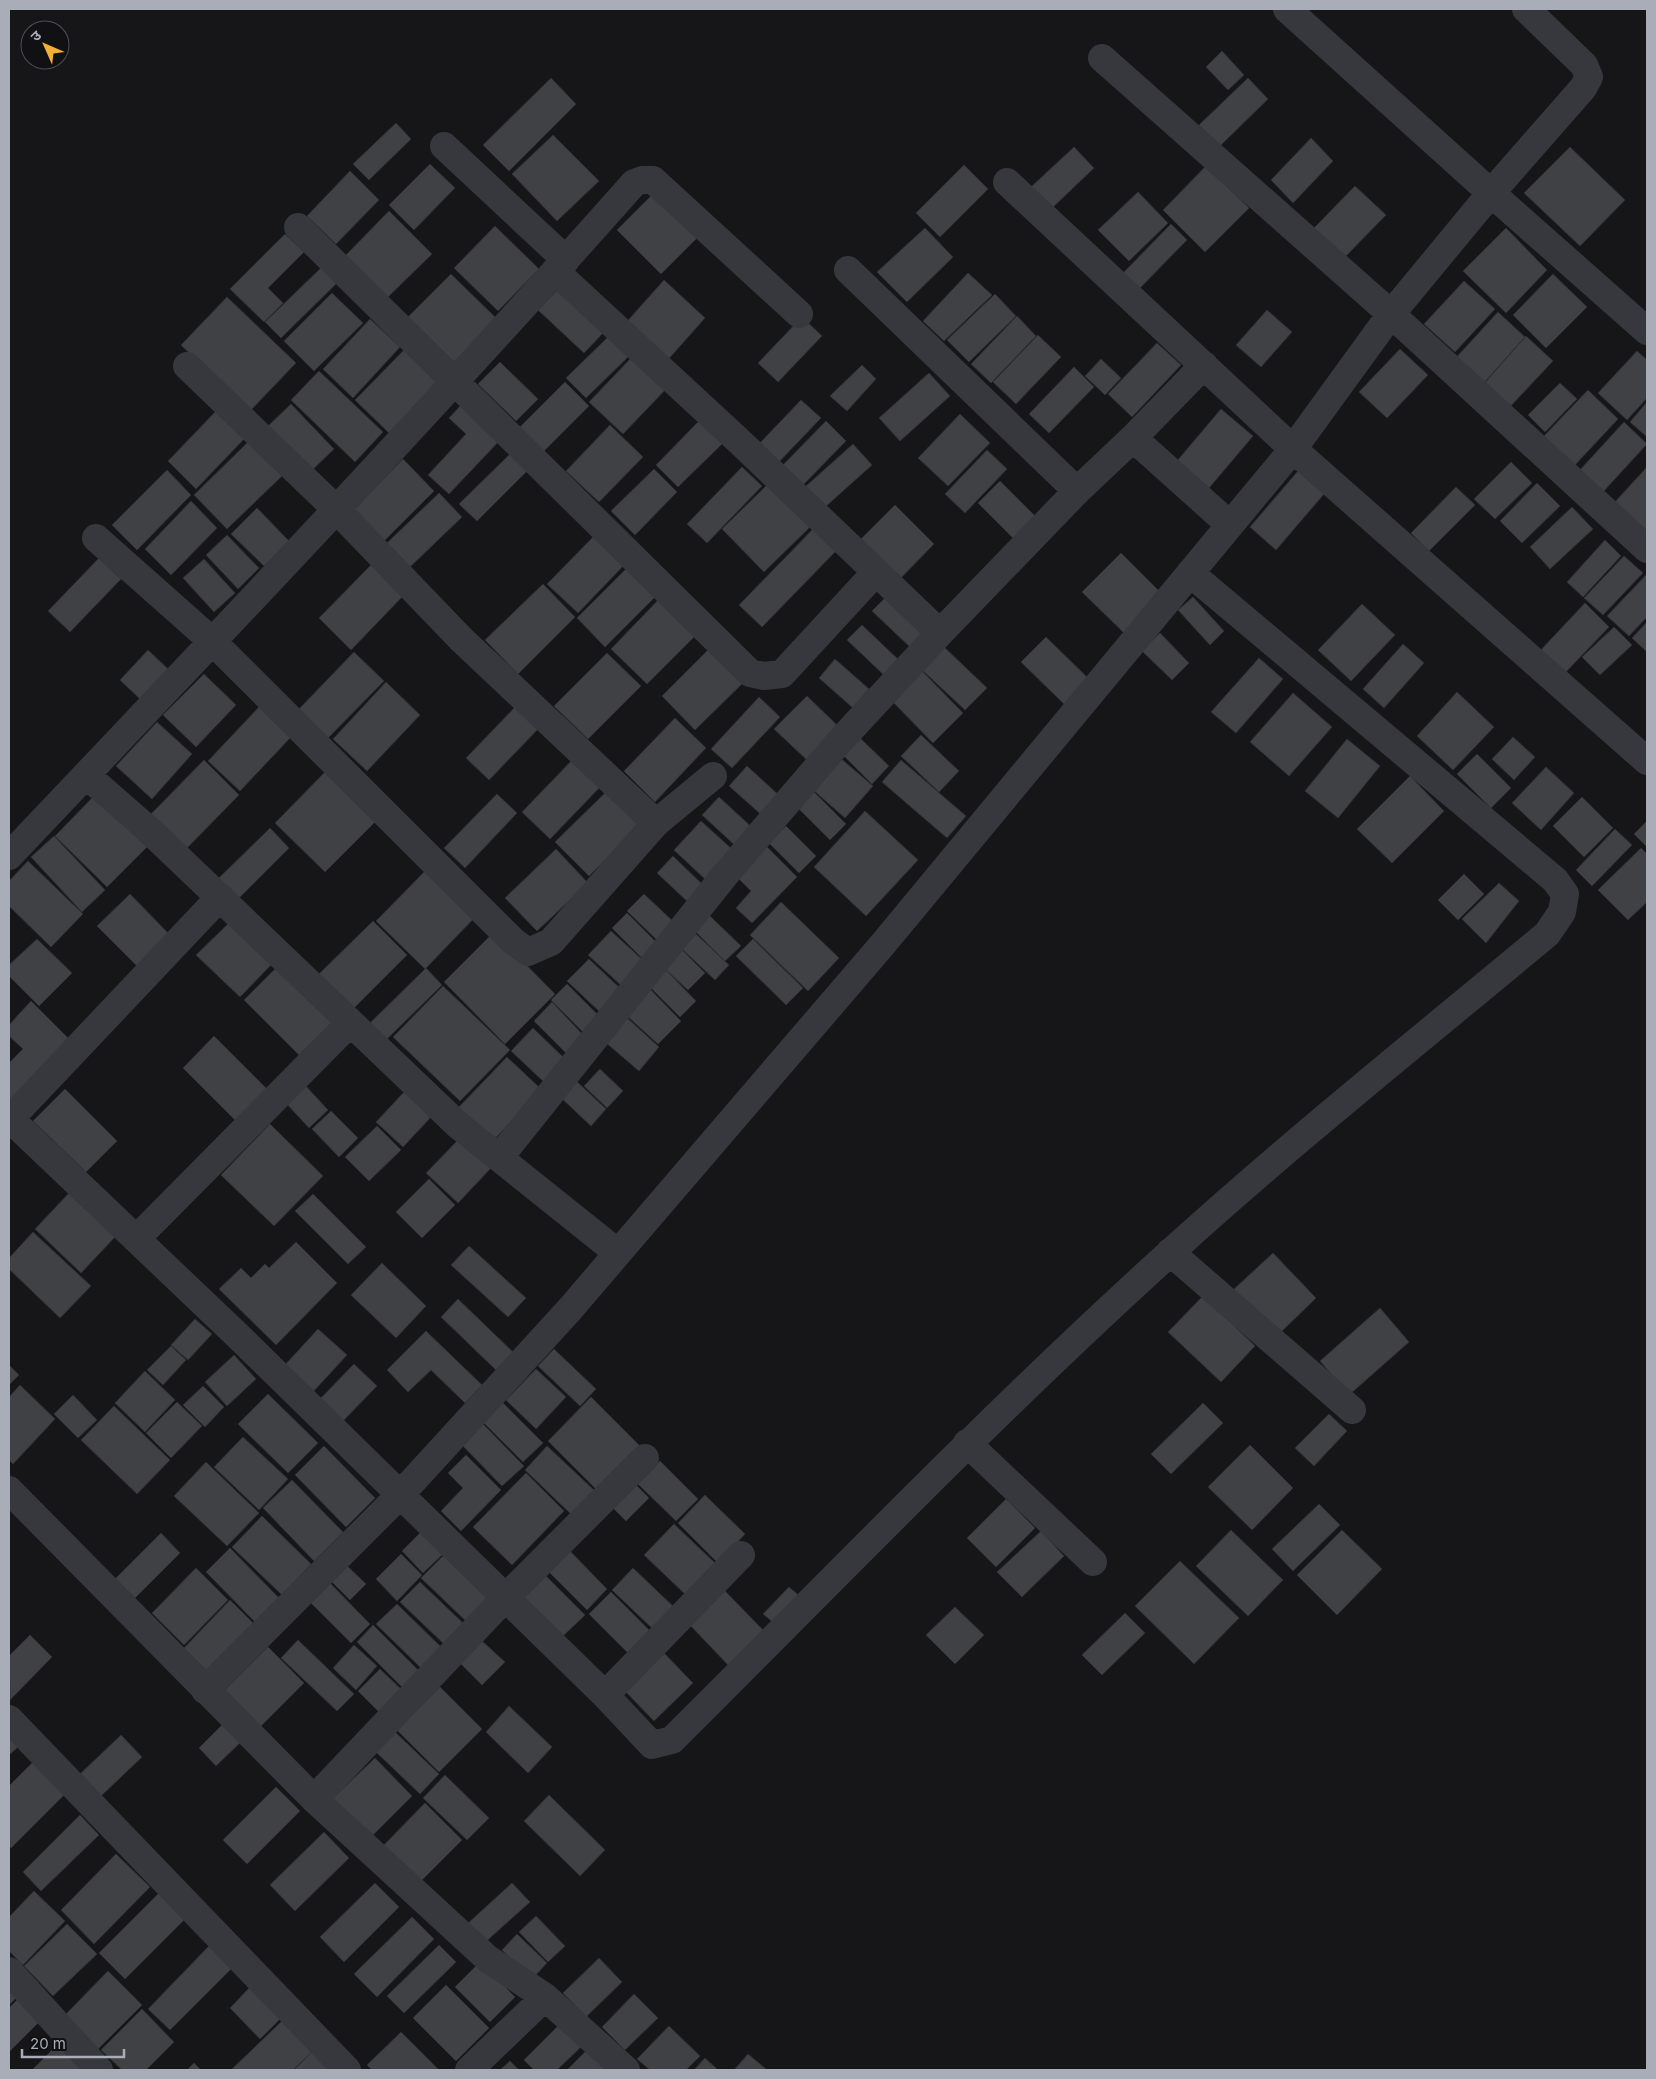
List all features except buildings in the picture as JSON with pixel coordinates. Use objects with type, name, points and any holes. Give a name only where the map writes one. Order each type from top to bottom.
[{"type":"street","points":[[1287,9],[1647,331]]},
{"type":"street","points":[[205,1690],[400,1495],[618,1254],[877,951],[1293,449],[1391,314],[1491,193],[1582,88],[1589,76],[1584,65],[1526,9]]},
{"type":"street","points":[[1102,58],[1391,314],[1647,549]]},
{"type":"street","points":[[444,146],[560,266],[740,442],[940,633]]},
{"type":"street","points":[[9,856],[336,509],[634,183],[642,180],[653,180],[799,314]]},
{"type":"street","points":[[1006,182],[1293,449],[1647,761]]},
{"type":"street","points":[[298,227],[750,673],[764,676],[782,674],[876,572]]},
{"type":"street","points":[[848,270],[1077,490]]},
{"type":"street","points":[[500,1158],[725,876],[839,742],[1077,490],[1133,438],[1204,365]]},
{"type":"street","points":[[188,366],[336,509],[462,639],[656,823]]},
{"type":"street","points":[[1133,438],[1230,525]]},
{"type":"street","points":[[96,538],[212,641],[513,941],[528,952],[551,942],[656,823],[713,776]]},
{"type":"street","points":[[220,897],[9,1119],[136,1239],[400,1495],[605,1695],[652,1745],[672,1740],[967,1443],[1170,1252],[1229,1199],[1547,934],[1562,912],[1565,894],[1555,880],[1190,573]]},
{"type":"street","points":[[86,775],[149,830],[458,1125],[618,1254]]},
{"type":"street","points":[[136,1239],[350,1023]]},
{"type":"street","points":[[1170,1252],[1352,1410]]},
{"type":"street","points":[[967,1443],[1093,1562]]},
{"type":"street","points":[[314,1799],[505,1598],[645,1458]]},
{"type":"street","points":[[9,1490],[314,1799],[488,1959],[545,1997],[626,2070]]},
{"type":"street","points":[[605,1695],[741,1555]]},
{"type":"street","points":[[9,1719],[347,2070]]},
{"type":"street","points":[[9,1971],[99,2070]]},
{"type":"street","points":[[469,2070],[545,1997]]}]
